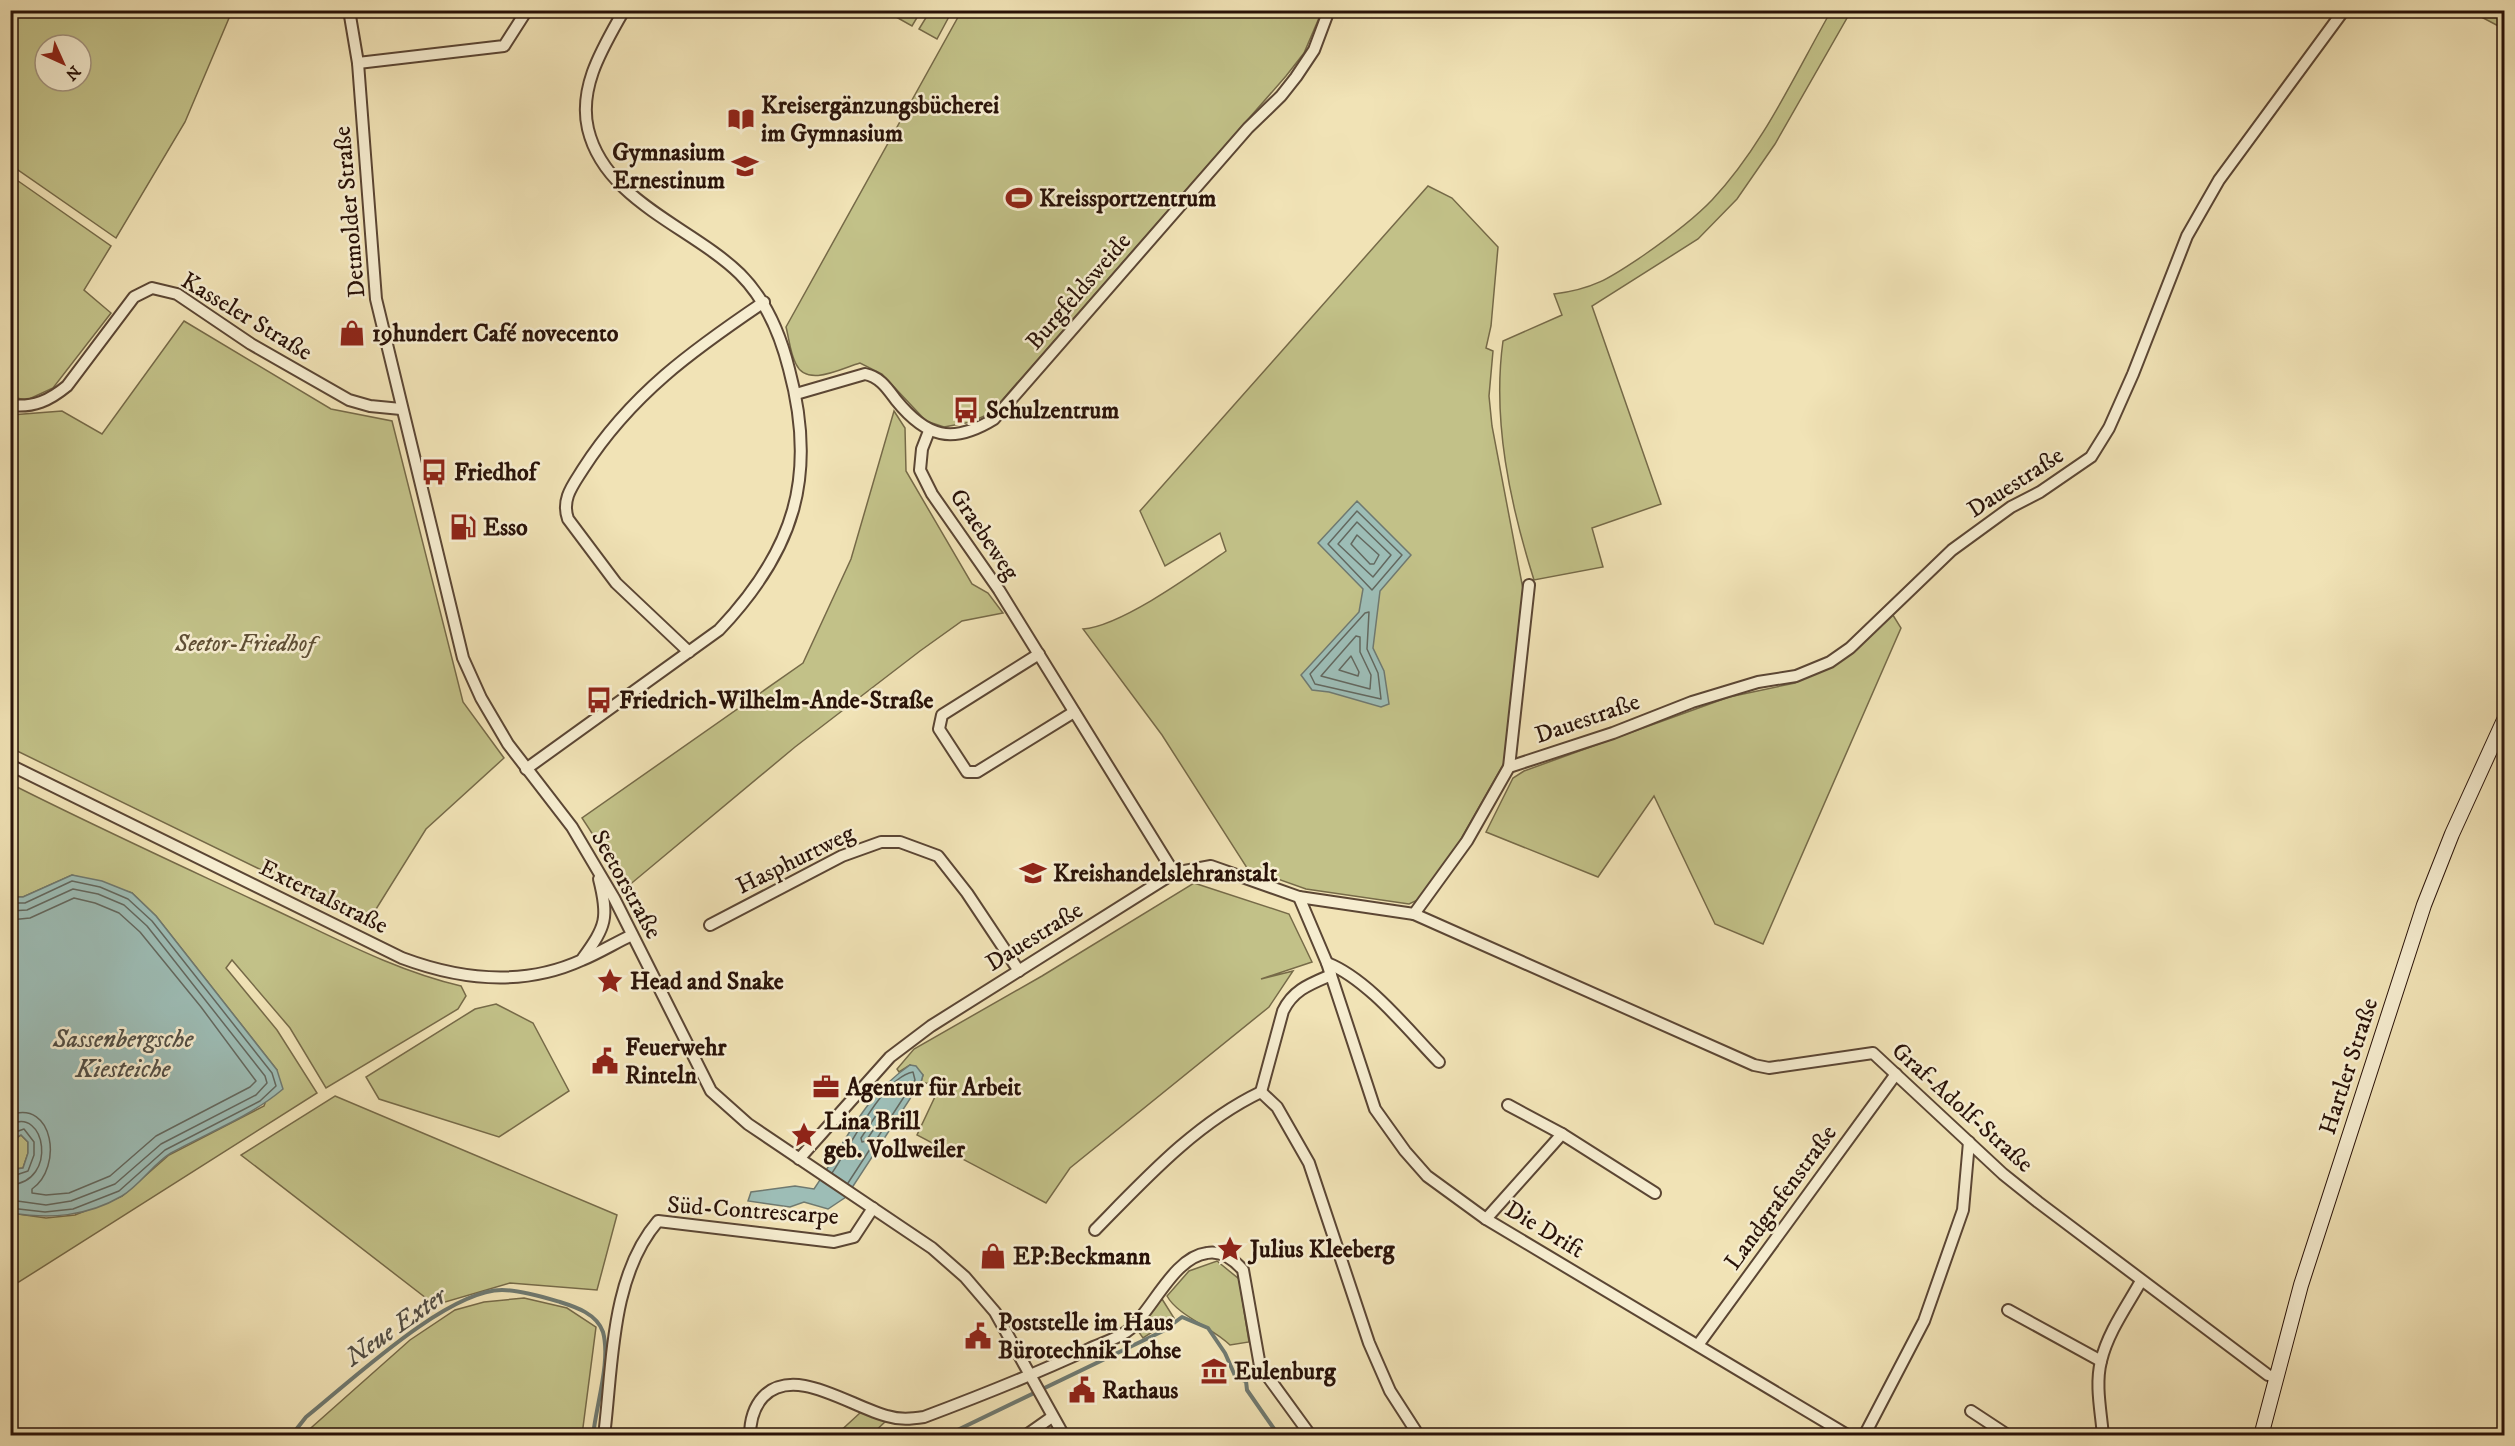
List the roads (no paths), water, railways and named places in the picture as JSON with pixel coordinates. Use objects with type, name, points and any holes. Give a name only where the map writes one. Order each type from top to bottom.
[{"type":"main road","name":"Hartler Straße","points":[[2261,1436],[2301,1285],[2424,905],[2452,834],[2505,720]]},
{"type":"street","name":"Detmolder Straße","points":[[349,10],[358,63],[376,299],[401,409]]},
{"type":"street","points":[[358,63],[504,46],[510,41],[527,10]]},
{"type":"street","points":[[526,769],[719,630],[746,602],[783,541],[793,512],[801,475],[801,425],[796,394],[777,329],[764,302],[741,275],[714,251],[639,200],[616,180],[598,156],[588,129],[588,92],[592,73],[602,50],[624,10]]},
{"type":"street","name":"Burgfeldsweide","points":[[929,431],[948,434],[966,432],[979,429],[994,419],[1248,128],[1281,96],[1314,50],[1329,10]]},
{"type":"street","name":"Dauestraße","points":[[1509,767],[1613,733],[1692,702],[1758,682],[1796,676],[1830,662],[1850,648],[1952,550],[2011,507],[2040,492],[2091,457],[2109,428],[2133,374],[2157,307],[2193,226],[2219,180],[2344,10]]},
{"type":"street","name":"Kasseler Straße","points":[[10,405],[36,405],[55,396],[67,386],[134,297],[152,288],[177,294],[251,344],[349,400],[370,406],[401,409]]},
{"type":"street","points":[[689,652],[616,583],[568,519],[565,511],[567,498],[597,447],[656,381],[692,350],[764,302]]},
{"type":"street","points":[[796,394],[865,374],[876,376],[907,414],[929,431]]},
{"type":"street","name":"Seetorstraße","points":[[401,409],[463,658],[481,698],[508,744],[572,826],[596,866],[711,1091],[747,1124],[932,1248],[965,1277],[995,1312],[1064,1436]]},
{"type":"street","name":"Graebeweg","points":[[929,431],[922,449],[920,470],[932,494],[999,590],[1174,873]]},
{"type":"street","name":"Dauestraße","points":[[799,1160],[891,1057],[931,1026],[1174,873],[1211,866],[1299,897],[1414,914],[1467,841],[1509,767],[1529,585]]},
{"type":"street","points":[[1039,654],[942,715],[939,729],[947,744],[967,772],[977,772],[1074,712]]},
{"type":"street","name":"Extertalstraße","points":[[10,765],[402,958],[438,971],[476,978],[526,976],[581,961],[632,935]]},
{"type":"street","name":"Hasphurtweg","points":[[710,925],[842,856],[881,842],[900,842],[938,856],[967,893],[1018,970]]},
{"type":"street","points":[[581,961],[601,933],[605,923],[606,909],[596,866]]},
{"type":"street","name":"Die Drift","points":[[1299,897],[1327,963],[1375,1109],[1405,1151],[1427,1176],[1486,1219],[1849,1436]]},
{"type":"street","name":"Graf-Adolf-Straße","points":[[1414,914],[1754,1065],[1769,1068],[1873,1053],[1969,1143],[2038,1202],[2268,1375],[2276,1377]]},
{"type":"street","points":[[1327,963],[1347,971],[1376,995],[1439,1062]]},
{"type":"street","points":[[1095,1230],[1151,1172],[1233,1105],[1261,1092],[1283,1011],[1289,999],[1305,986],[1331,975]]},
{"type":"street","name":"Landgrafenstraße","points":[[1698,1345],[1896,1074]]},
{"type":"street","points":[[1261,1092],[1277,1107],[1309,1163],[1369,1343],[1390,1391],[1419,1436]]},
{"type":"street","points":[[1508,1105],[1562,1134],[1655,1193]]},
{"type":"street","points":[[1486,1219],[1562,1134]]},
{"type":"street","points":[[1864,1436],[1924,1321],[1932,1299],[1963,1210],[1969,1143]]},
{"type":"street","name":"Süd-Contrescarpe","points":[[604,1436],[616,1332],[627,1274],[647,1235],[658,1221],[834,1242],[854,1237],[873,1208]]},
{"type":"street","points":[[750,1436],[752,1418],[757,1404],[774,1386],[782,1384],[803,1385],[886,1416],[909,1420],[1033,1380],[1130,1330],[1175,1274],[1192,1259],[1207,1252],[1220,1254],[1233,1260],[1243,1270],[1260,1366],[1311,1436]]},
{"type":"street","points":[[2103,1436],[2098,1391],[2101,1361],[2110,1335],[2141,1281]]},
{"type":"street","points":[[2008,1310],[2101,1361]]},
{"type":"street","points":[[1971,1411],[2009,1436]]},
{"type":"street","points":[[1025,1436],[1052,1417]]},
{"type":"water","points":[[1357,501],[1411,555],[1380,591],[1373,648],[1384,671],[1389,704],[1381,707],[1329,692],[1312,690],[1301,675],[1359,612],[1363,589],[1318,543]]},
{"type":"water","name":"Sassenbergsche Kiesteiche","points":[[72,875],[102,881],[132,893],[156,916],[277,1070],[283,1089],[243,1116],[171,1153],[129,1191],[108,1203],[68,1215],[40,1216],[11,1213],[11,1173],[15,1169],[23,1168],[28,1153],[28,1142],[21,1135],[11,1141],[11,897],[23,897]]},
{"type":"water","points":[[910,1065],[916,1066],[923,1075],[921,1082],[846,1197],[828,1209],[804,1202],[790,1207],[748,1201],[751,1192],[795,1186],[814,1189],[867,1106],[893,1078]]},
{"type":"waterway","name":"Neue Exter","points":[[291,1436],[306,1417],[373,1361],[427,1321],[454,1305],[480,1294],[502,1290],[531,1294],[573,1306],[591,1316],[600,1326],[603,1332],[605,1356],[593,1436]]},
{"type":"waterway","name":"Neue Exter","points":[[945,1436],[1163,1331],[1182,1317],[1208,1328],[1225,1353],[1236,1378],[1246,1381],[1247,1390],[1279,1436]]},
{"type":"place","name":"Kreisergänzungsbücherei im Gymnasium","points":[[741,119]]},
{"type":"place","name":"Gymnasium Ernestinum","points":[[745,166]]},
{"type":"place","name":"Kreissportzentrum","points":[[1019,198]]},
{"type":"place","name":"19hundert Café novecento","points":[[352,333]]},
{"type":"place","name":"Schulzentrum","points":[[966,410]]},
{"type":"place","name":"Friedhof","points":[[434,472]]},
{"type":"place","name":"Esso","points":[[463,527]]},
{"type":"place","name":"Friedrich-Wilhelm-Ande-Straße","points":[[599,700]]},
{"type":"place","name":"Kreishandelslehranstalt","points":[[1033,873]]},
{"type":"place","name":"Head and Snake","points":[[610,981]]},
{"type":"place","name":"Feuerwehr Rinteln","points":[[605,1061]]},
{"type":"place","name":"Agentur für Arbeit","points":[[826,1087]]},
{"type":"place","name":"Lina Brill geb. Vollweiler","points":[[804,1135]]},
{"type":"place","name":"Julius Kleeberg","points":[[1230,1249]]},
{"type":"place","name":"EP:Beckmann","points":[[993,1256]]},
{"type":"place","name":"Poststelle im Haus Bürotechnik Lohse","points":[[978,1336]]},
{"type":"place","name":"Eulenburg","points":[[1214,1371]]},
{"type":"place","name":"Rathaus","points":[[1082,1390]]},
{"type":"park label","name":"Seetor-Friedhof","points":[[245,643]]}]
